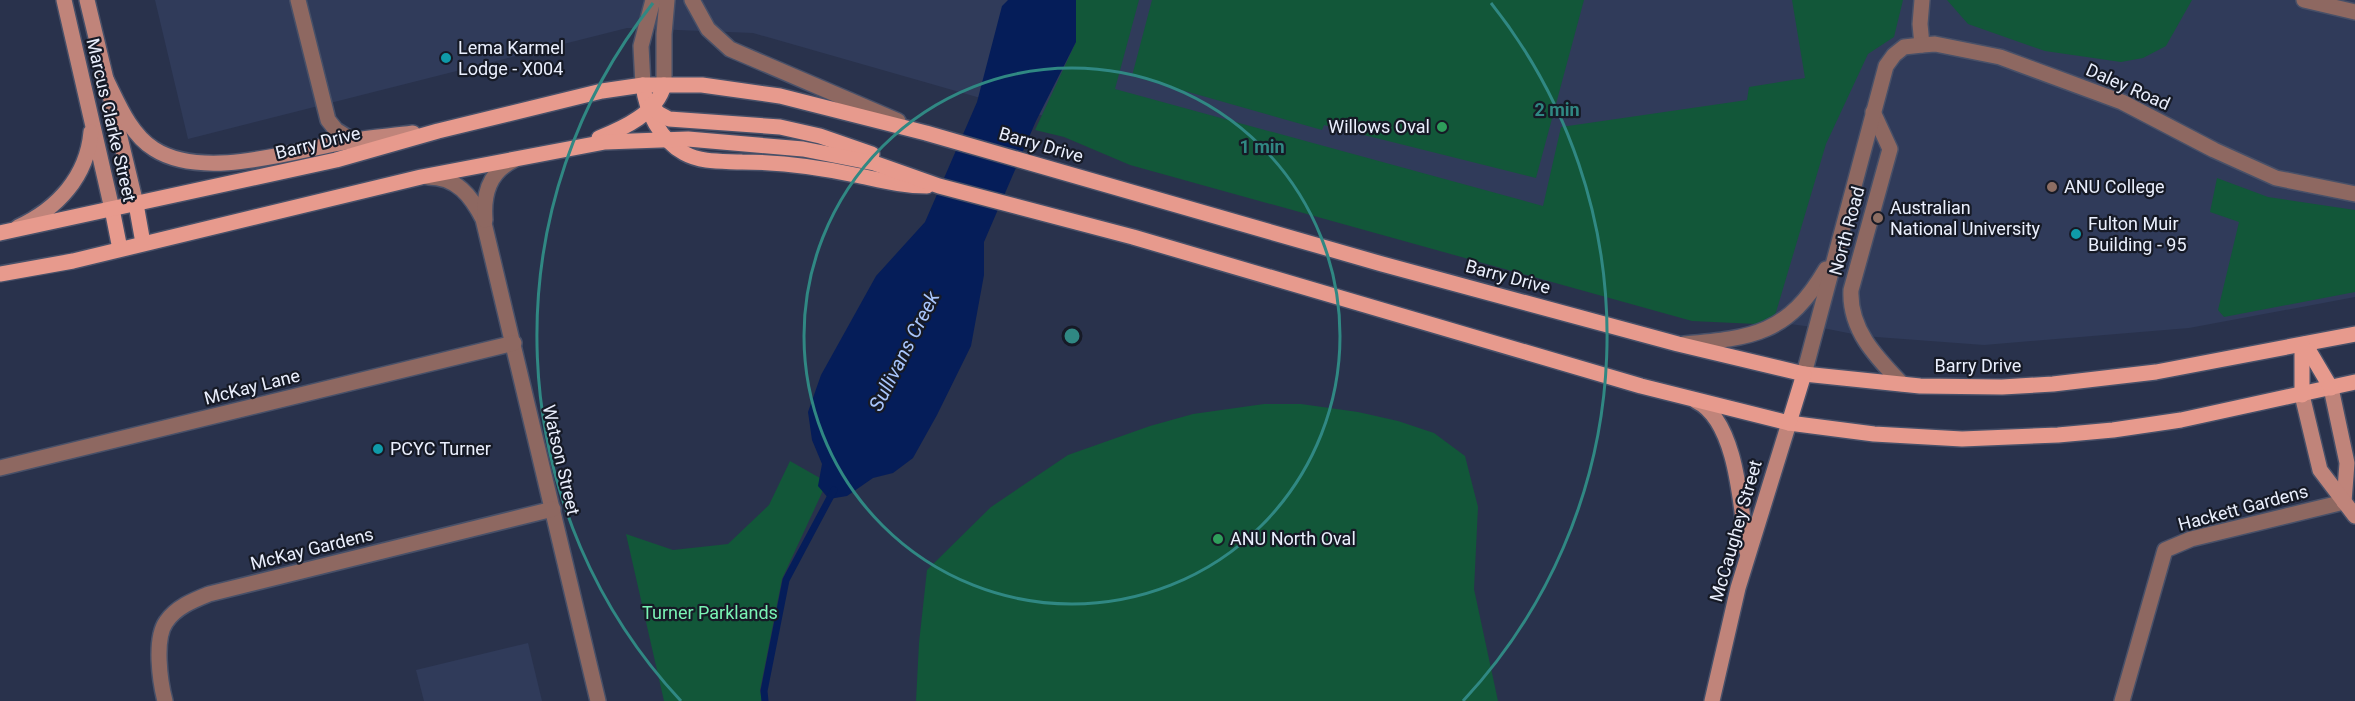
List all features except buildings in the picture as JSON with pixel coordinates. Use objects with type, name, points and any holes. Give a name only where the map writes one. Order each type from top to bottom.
[{"type":"main road","name":"Barry Drive","points":[[2,233],[336,160],[438,131],[602,91],[643,85],[734,88],[780,96],[926,133],[1382,264],[1678,344],[1804,374],[1902,384],[2002,387],[2053,384],[2156,372],[2355,334]]},
{"type":"main road","points":[[643,85],[650,108],[667,139],[682,153],[704,160],[804,166],[899,185],[939,186]]},
{"type":"main road","points":[[567,148],[615,132],[650,108],[661,94],[664,85]]},
{"type":"main road","points":[[650,108],[669,119],[780,127],[820,136],[874,155],[939,186],[1133,237],[1696,401],[1789,423],[1905,436],[1962,439],[2012,438],[2151,425],[2355,382]]},
{"type":"main road","points":[[0,274],[73,261],[421,177],[605,142],[667,139]]},
{"type":"main road","name":"Marcus Clarke Street","points":[[136,204],[142,243]]},
{"type":"main road","name":"Marcus Clarke Street","points":[[112,209],[120,249]]},
{"type":"main road","points":[[2303,345],[2331,388]]},
{"type":"main road","points":[[2302,395],[2303,345]]},
{"type":"main road","name":"McCaughey Street","points":[[1789,423],[1804,374]]},
{"type":"street","name":"Marcus Clarke Street","points":[[64,0],[112,209]]},
{"type":"street","name":"Marcus Clarke Street","points":[[87,0],[136,204]]},
{"type":"street","points":[[298,0],[328,120],[336,130],[352,140]]},
{"type":"street","points":[[643,85],[641,46],[653,0]]},
{"type":"street","points":[[664,85],[667,0]]},
{"type":"street","points":[[692,0],[708,29],[730,49],[926,133]]},
{"type":"street","points":[[1922,45],[1920,24],[1923,0]]},
{"type":"street","points":[[2304,0],[2355,12]]},
{"type":"street","name":"Daley Road","points":[[1886,66],[1904,47],[1922,45],[1935,44],[2000,57],[2122,102],[2214,150],[2276,178],[2355,194]]},
{"type":"street","name":"North Road","points":[[1804,374],[1886,66]]},
{"type":"street","points":[[106,79],[134,130],[142,140],[164,154],[190,163],[238,161],[352,140],[438,131]]},
{"type":"street","name":"North Road","points":[[1873,112],[1890,149],[1851,290],[1851,300],[1854,318],[1867,344],[1902,384]]},
{"type":"street","points":[[2,233],[47,211],[69,189],[84,164],[90,146],[92,124]]},
{"type":"street","name":"Watson Street","points":[[519,158],[501,167],[486,189],[484,209],[486,229],[598,701]]},
{"type":"street","name":"Watson Street","points":[[421,177],[441,178],[469,193],[486,229]]},
{"type":"street","name":"North Road","points":[[1678,344],[1735,339],[1769,328],[1786,317],[1807,296],[1836,252]]},
{"type":"street","name":"McKay Lane","points":[[0,468],[514,343]]},
{"type":"street","points":[[2331,388],[2347,463],[2344,502]]},
{"type":"street","points":[[2302,395],[2320,470],[2355,516]]},
{"type":"street","points":[[1696,401],[1712,412],[1727,439],[1747,555]]},
{"type":"street","name":"McCaughey Street","points":[[1712,701],[1747,555],[1789,423]]},
{"type":"street","name":"Hackett Gardens","points":[[2122,701],[2165,550],[2191,539],[2344,502]]},
{"type":"street","name":"McKay Gardens","points":[[165,701],[160,672],[160,644],[165,622],[186,604],[209,594],[553,509]]},
{"type":"shaded area","name":"Australian National University","points":[[155,0],[2355,0],[2355,297],[2189,328],[1984,345],[1863,336],[1758,320],[753,33],[627,28],[188,139]]},
{"type":"shaded area","points":[[528,643],[542,701],[424,701],[416,670]]},
{"type":"green space","points":[[1076,0],[1139,0],[1115,89],[1543,206],[1561,127],[1747,100],[1749,87],[1805,78],[1792,0],[1903,0],[1894,37],[1868,54],[1826,144],[1774,319],[1756,324],[1692,321],[1130,165],[1064,137],[1035,130],[1076,42]]},
{"type":"green space","name":"Willows Oval","points":[[1152,0],[1584,0],[1536,178],[1324,125],[1322,130],[1132,76]]},
{"type":"green space","points":[[1947,0],[2192,0],[2166,46],[2143,58],[2121,62],[2045,51],[1968,24]]},
{"type":"green space","points":[[2217,178],[2268,197],[2355,210],[2355,292],[2224,317],[2218,310],[2239,222],[2210,212]]},
{"type":"green space","name":"ANU North Oval","points":[[1264,404],[1301,404],[1358,412],[1398,421],[1434,433],[1465,456],[1478,507],[1474,589],[1498,701],[916,701],[919,643],[927,570],[991,507],[1068,455],[1150,426],[1193,414]]},
{"type":"green space","name":"Turner Parklands","points":[[790,461],[827,482],[782,579],[760,690],[762,701],[664,701],[626,534],[673,550],[728,544],[769,505]]},
{"type":"water","points":[[1008,0],[1076,0],[1076,42],[1036,121],[984,242],[984,275],[971,346],[913,458],[893,473],[873,478],[847,496],[829,499],[818,486],[822,464],[812,440],[808,412],[821,375],[876,276],[925,222],[977,102],[1002,6]]},
{"type":"waterway","name":"Sullivans Creek","points":[[765,701],[764,691],[786,580],[834,490]]},
{"type":"place","name":"Lema Karmel Lodge - X004","points":[[446,58]]},
{"type":"place","name":"Willows Oval","points":[[1442,127]]},
{"type":"place","name":"ANU College","points":[[2052,187]]},
{"type":"place","name":"Australian National University","points":[[1878,218]]},
{"type":"place","name":"Fulton Muir Building - 95","points":[[2076,234]]},
{"type":"place","name":"PCYC Turner","points":[[378,449]]},
{"type":"place","name":"ANU North Oval","points":[[1218,539]]}]
